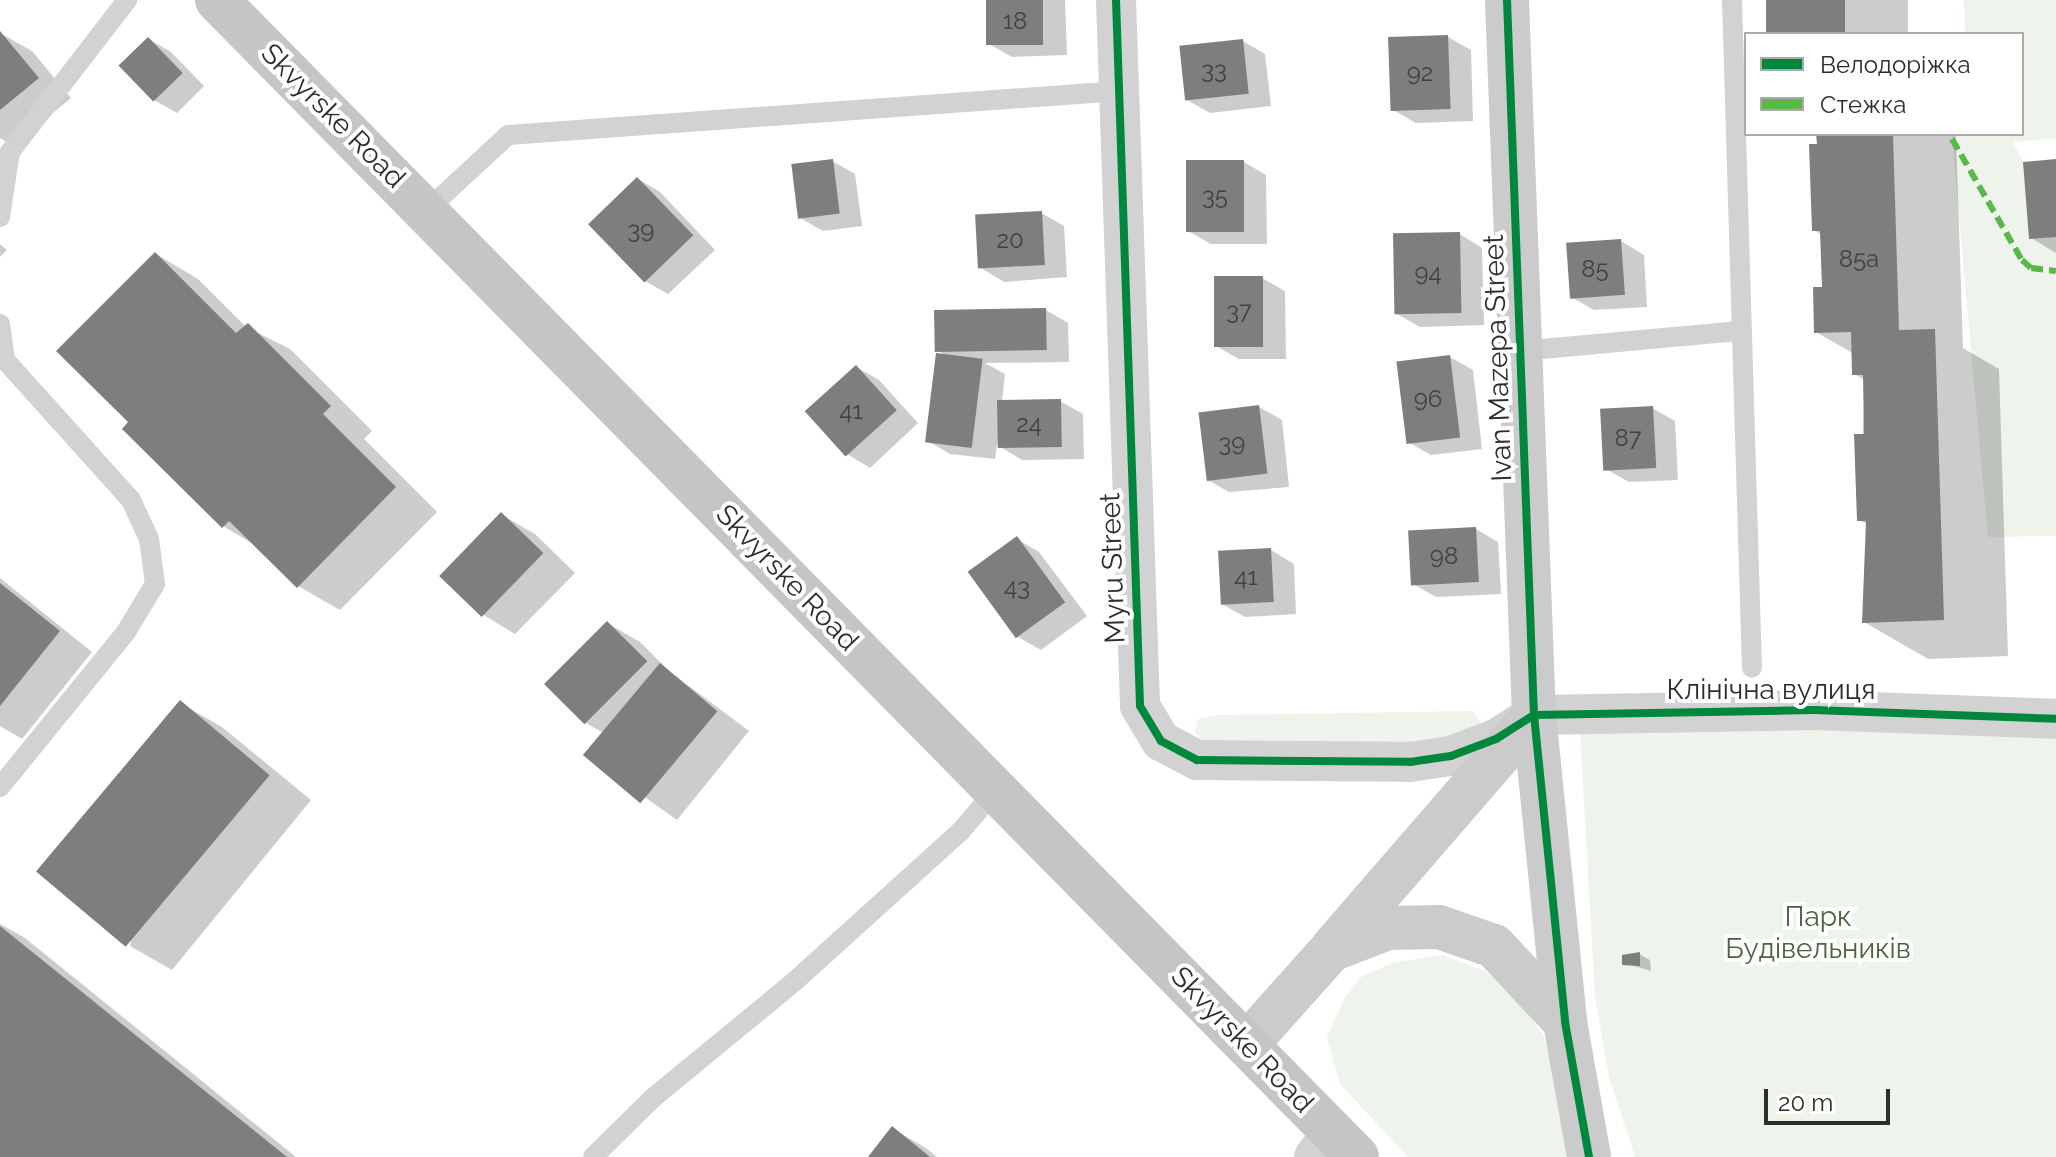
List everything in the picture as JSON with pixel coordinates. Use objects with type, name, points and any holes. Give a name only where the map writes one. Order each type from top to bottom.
[{"type":"main road","name":"Skvyrske Road","points":[[217,0],[1247,1044],[1334,1149]]},
{"type":"street","name":"Myru Street","points":[[1116,0],[1140,706],[1161,741],[1197,760],[1410,762],[1462,752],[1496,739],[1534,715]]},
{"type":"street","name":"Ivan Mazepa Street","points":[[1507,0],[1534,715],[1565,1022],[1589,1157]]},
{"type":"street","name":"Клінічна вулиця","points":[[1534,715],[1814,710],[2056,719]]},
{"type":"street","points":[[1247,1044],[1534,715]]},
{"type":"street","points":[[1331,950],[1388,928],[1439,927],[1494,946],[1565,1022]]},
{"type":"lane","points":[[0,217],[10,152],[127,0]]},
{"type":"lane","points":[[1732,0],[1738,331],[1752,668]]},
{"type":"lane","points":[[427,210],[508,135],[1119,91]]},
{"type":"lane","points":[[0,324],[5,360],[131,500],[149,539],[155,584],[126,632],[0,787]]},
{"type":"lane","points":[[1520,351],[1738,331]]},
{"type":"lane","points":[[593,1157],[654,1097],[795,981],[948,842],[996,790]]},
{"type":"green space","points":[[1964,0],[2056,0],[2056,138],[2013,142],[2023,162],[2029,239],[2056,237],[2056,536],[1988,537],[1952,136],[2024,136],[2024,32],[1965,32]]},
{"type":"green space","points":[[1473,711],[1482,725],[1454,742],[1208,746],[1195,733],[1198,719],[1218,715]]},
{"type":"green space","name":"Парк Будівельників","points":[[1579,714],[2056,719],[2056,1157],[1635,1157],[1609,1077],[1595,997]]},
{"type":"green space","points":[[1441,955],[1485,971],[1518,998],[1544,1037],[1570,1137],[1566,1157],[1408,1157],[1340,1084],[1327,1037],[1344,999],[1361,977],[1392,963]]},
{"type":"building","points":[[986,0],[1043,0],[1043,45],[986,45]]},
{"type":"building","points":[[1766,0],[1845,0],[1845,32],[1766,32]]},
{"type":"building","points":[[0,31],[39,78],[0,110]]},
{"type":"building","points":[[1448,35],[1451,109],[1391,111],[1388,37]]},
{"type":"building","points":[[148,37],[183,73],[153,101],[119,65]]},
{"type":"building","points":[[1243,39],[1249,94],[1185,100],[1179,46]]},
{"type":"building","points":[[1816,136],[1893,136],[1899,330],[1935,329],[1944,620],[1862,623],[1866,521],[1857,521],[1854,434],[1864,434],[1863,375],[1852,375],[1851,332],[1814,333],[1813,287],[1822,287],[1820,231],[1812,231],[1809,144],[1817,144]]},
{"type":"building","points":[[833,159],[840,214],[798,219],[791,164]]},
{"type":"building","points":[[2056,159],[2056,237],[2029,239],[2023,162]]},
{"type":"building","points":[[1186,160],[1244,160],[1244,232],[1186,232]]},
{"type":"building","points":[[637,177],[693,235],[644,283],[588,224]]},
{"type":"building","points":[[1042,211],[1045,265],[978,268],[975,215]]},
{"type":"building","points":[[1460,232],[1461,313],[1394,314],[1393,233]]},
{"type":"building","points":[[1621,239],[1625,295],[1570,299],[1566,243]]},
{"type":"building","points":[[155,252],[236,333],[248,323],[331,406],[323,414],[396,487],[297,588],[229,521],[222,528],[122,429],[128,422],[56,351]]},
{"type":"building","points":[[1214,276],[1263,276],[1263,347],[1214,347]]},
{"type":"building","points":[[1046,308],[1047,350],[935,352],[934,310]]},
{"type":"building","points":[[936,353],[983,359],[972,448],[925,442]]},
{"type":"building","points":[[1450,355],[1460,437],[1407,444],[1396,362]]},
{"type":"building","points":[[856,365],[897,410],[846,457],[805,411]]},
{"type":"building","points":[[1061,399],[1062,447],[998,448],[997,400]]},
{"type":"building","points":[[1259,405],[1267,473],[1207,481],[1198,412]]},
{"type":"building","points":[[1653,406],[1656,468],[1603,471],[1600,409]]},
{"type":"building","points":[[501,512],[543,553],[482,617],[439,576]]},
{"type":"building","points":[[1476,527],[1479,582],[1411,585],[1408,531]]},
{"type":"building","points":[[1017,536],[1065,602],[1016,638],[968,572]]},
{"type":"building","points":[[1271,548],[1274,602],[1221,605],[1218,551]]},
{"type":"building","points":[[0,583],[60,631],[0,706]]},
{"type":"building","points":[[607,621],[647,661],[584,724],[544,684]]},
{"type":"building","points":[[660,663],[717,711],[640,803],[583,755]]},
{"type":"building","points":[[180,700],[270,775],[126,947],[36,872]]},
{"type":"building","points":[[0,926],[287,1157],[0,1157]]},
{"type":"building","points":[[1640,952],[1640,966],[1622,965],[1622,955]]},
{"type":"building","points":[[892,1126],[930,1157],[868,1157]]},
{"type":"marked path","points":[[1952,139],[2022,260],[2031,268],[2056,271]]},
{"type":"cycle path","points":[[1116,0],[1140,706],[1161,741],[1197,760],[1410,762],[1451,756],[1496,739],[1534,715]]},
{"type":"cycle path","points":[[1507,0],[1534,715],[1565,1022],[1589,1157]]},
{"type":"cycle path","points":[[1534,715],[1814,710],[2056,719]]}]
